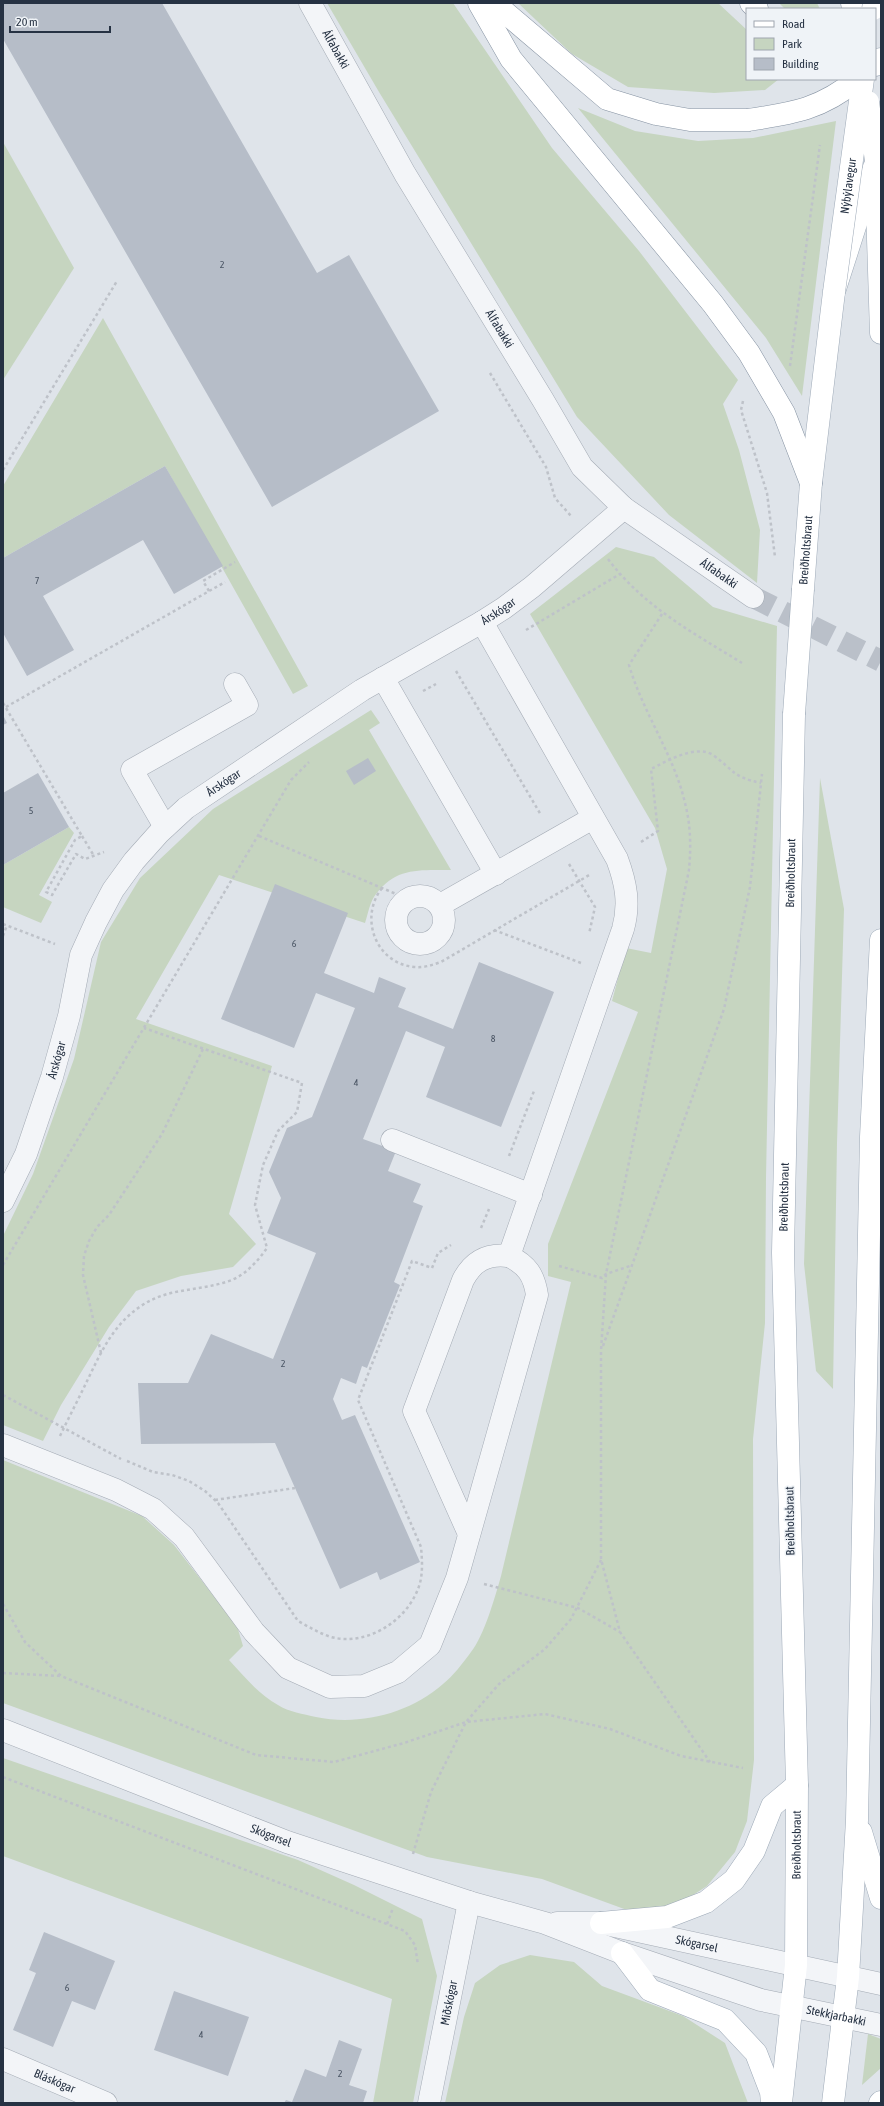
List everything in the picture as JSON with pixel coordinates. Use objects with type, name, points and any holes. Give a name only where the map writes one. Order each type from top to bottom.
[{"type":"main road","points":[[479,3],[511,59],[713,304],[749,353],[784,413],[811,483]]},
{"type":"main road","points":[[494,3],[607,99],[656,114],[690,120],[748,120],[776,116],[812,107],[840,94],[857,80]]},
{"type":"main road","points":[[873,3],[881,10]]},
{"type":"main road","points":[[836,80],[881,118]]},
{"type":"main road","points":[[864,80],[878,156],[881,333]]},
{"type":"main road","name":"Nýbýlavegur","points":[[834,292],[864,80]]},
{"type":"main road","points":[[834,292],[878,156]]},
{"type":"main road","name":"Breiðholtsbraut","points":[[781,2103],[796,1965],[797,1785],[784,1253],[794,714],[811,483],[834,292]]},
{"type":"main road","points":[[833,2103],[848,1977],[857,1820],[871,1137],[881,940]]},
{"type":"main road","points":[[601,1923],[667,1917],[706,1902],[734,1880],[754,1851],[772,1806],[797,1785]]},
{"type":"main road","points":[[857,1820],[881,1898]]},
{"type":"main road","points":[[622,1953],[650,1990],[725,2020],[756,2053],[771,2092],[772,2103]]},
{"type":"street","name":"Álfabakki","points":[[310,3],[405,174],[539,394],[582,468],[624,508],[753,597]]},
{"type":"street","name":"Árskógar","points":[[3,1200],[26,1154],[52,1077],[69,1016],[81,955],[113,890],[134,861],[165,827],[186,808],[362,690],[482,622],[532,587],[624,508]]},
{"type":"street","points":[[482,622],[617,859],[625,879],[628,900],[627,915],[608,973],[509,1256]]},
{"type":"street","points":[[383,678],[496,874]]},
{"type":"street","points":[[165,827],[132,770],[248,705],[235,684]]},
{"type":"street","points":[[440,905],[594,818]]},
{"type":"street","points":[[416,896],[426,896],[434,899],[440,905],[445,920],[444,928],[434,940],[419,944],[405,939],[397,926],[398,910],[408,899],[416,896]]},
{"type":"street","points":[[392,1140],[531,1195]]},
{"type":"street","points":[[3,1445],[116,1490],[153,1509],[184,1537],[254,1632],[288,1668],[330,1687],[364,1686],[398,1672],[430,1645],[458,1578],[469,1534],[537,1295],[535,1282],[530,1271],[521,1262],[509,1256],[498,1255],[486,1257],[476,1262],[468,1270],[414,1411],[469,1534]]},
{"type":"street","name":"Skógarsel","points":[[3,1730],[287,1842],[469,1902],[545,1923],[622,1953],[761,2000],[792,2008]]},
{"type":"street","name":"Miðskógar","points":[[429,2103],[469,1902]]},
{"type":"street","name":"Skógarsel","points":[[545,1923],[601,1923],[848,1977]]},
{"type":"street","points":[[848,1977],[881,1984]]},
{"type":"street","name":"Stekkjarbakki","points":[[792,2008],[881,2025]]},
{"type":"street","name":"Bláskógar","points":[[3,2059],[106,2103]]},
{"type":"path","points":[[787,368],[790,366],[820,145]]},
{"type":"path","points":[[3,470],[117,281]]},
{"type":"path","points":[[744,394],[741,410],[767,493],[775,562]]},
{"type":"path","points":[[555,498],[572,517]]},
{"type":"path","points":[[608,558],[620,574],[662,614],[742,663]]},
{"type":"path","points":[[209,592],[203,580],[235,562]]},
{"type":"path","points":[[450,675],[620,574]]},
{"type":"path","points":[[6,707],[225,582]]},
{"type":"path","points":[[662,614],[629,665],[635,685],[670,760],[685,803],[689,825],[689,870],[606,1274],[601,1351],[601,1560],[620,1632],[710,1762]]},
{"type":"path","points":[[456,672],[544,820]]},
{"type":"path","points":[[398,705],[437,683]]},
{"type":"path","points":[[3,703],[94,856]]},
{"type":"path","points":[[382,888],[372,907],[370,921],[373,935],[380,947],[389,957],[401,964],[421,967],[441,962],[617,859],[658,831],[651,769],[670,760],[697,751],[712,754],[734,774],[745,780],[761,783]]},
{"type":"path","points":[[3,1265],[291,780],[313,759]]},
{"type":"path","points":[[601,1351],[630,1266],[724,1009],[750,887],[763,767]]},
{"type":"path","points":[[82,836],[75,840],[46,892],[52,895],[76,854],[85,859],[106,851]]},
{"type":"path","points":[[259,836],[408,899]]},
{"type":"path","points":[[567,861],[595,907],[588,935]]},
{"type":"path","points":[[3,924],[81,955]]},
{"type":"path","points":[[3,936],[7,926]]},
{"type":"path","points":[[494,930],[608,973]]},
{"type":"path","points":[[579,971],[584,956]]},
{"type":"path","points":[[47,1463],[107,1340],[117,1326],[143,1304],[159,1296],[227,1282],[254,1266],[267,1248],[255,1205],[263,1165],[278,1131],[297,1112],[302,1083],[144,1028]]},
{"type":"path","points":[[101,1353],[82,1274],[86,1251],[97,1227],[109,1215],[162,1134],[203,1049]]},
{"type":"path","points":[[476,1231],[483,1227],[535,1088]]},
{"type":"path","points":[[3,1395],[118,1458],[154,1472],[172,1475],[189,1481],[214,1500],[230,1518],[298,1621],[315,1631],[333,1637],[352,1638],[371,1634],[387,1626],[402,1615],[413,1600],[420,1583],[423,1565],[421,1546],[358,1400],[412,1261],[432,1268],[438,1253],[457,1242]]},
{"type":"path","points":[[556,1265],[602,1278],[606,1274],[630,1266]]},
{"type":"path","points":[[214,1500],[294,1488]]},
{"type":"path","points":[[411,1860],[431,1792],[466,1722],[499,1684],[545,1649],[571,1620],[601,1560]]},
{"type":"path","points":[[458,1578],[578,1608],[620,1632]]},
{"type":"path","points":[[3,1604],[25,1642],[60,1676]]},
{"type":"path","points":[[3,1673],[60,1676],[256,1756],[334,1762],[404,1743],[466,1722],[545,1714],[610,1729],[681,1756],[743,1768]]},
{"type":"path","points":[[3,1777],[405,1931],[415,1945],[418,1965]]},
{"type":"path","points":[[387,1924],[393,1907]]},
{"type":"green space","points":[[327,3],[453,3],[552,148],[639,251],[738,380],[723,404],[739,450],[760,530],[757,583],[669,515],[577,417],[379,92]]},
{"type":"green space","points":[[518,3],[718,3],[746,29],[746,80],[778,80],[765,90],[714,93],[628,87],[572,54]]},
{"type":"green space","points":[[779,3],[817,3],[820,8],[784,8]]},
{"type":"green space","points":[[578,108],[635,131],[698,141],[753,138],[836,121],[802,396],[766,338]]},
{"type":"green space","points":[[3,142],[74,268],[3,380]]},
{"type":"green space","points":[[103,318],[308,686],[293,694],[165,466],[3,558],[3,486]]},
{"type":"green space","points":[[616,547],[654,557],[713,607],[777,626],[766,1178],[765,1323],[753,1439],[754,1760],[747,1821],[735,1852],[707,1886],[676,1906],[627,1910],[542,1879],[427,1857],[3,1703],[3,1460],[142,1516],[174,1545],[237,1626],[243,1646],[229,1660],[246,1679],[271,1701],[287,1709],[316,1717],[349,1720],[383,1715],[399,1710],[415,1703],[443,1684],[458,1669],[476,1645],[489,1616],[501,1576],[571,1282],[548,1276],[548,1244],[638,1012],[612,1001],[626,948],[651,953],[667,869],[655,828],[530,614]]},
{"type":"green space","points":[[371,710],[380,723],[369,730],[451,870],[419,870],[400,875],[392,879],[384,885],[374,897],[365,923],[219,875],[136,1019],[272,1066],[229,1214],[256,1244],[233,1267],[181,1276],[136,1291],[109,1327],[61,1405],[43,1441],[3,1425],[3,1236],[33,1174],[74,1059],[101,942],[140,878],[213,809]]},
{"type":"green space","points":[[820,778],[844,909],[837,1143],[833,1389],[816,1371],[804,1264]]},
{"type":"green space","points":[[69,827],[74,833],[39,895],[52,902],[41,923],[3,907],[3,865]]},
{"type":"green space","points":[[3,1758],[298,1860],[354,1885],[422,1919],[437,1976],[413,2103],[373,2103],[392,1999],[3,1856]]},
{"type":"green space","points":[[530,1955],[574,1962],[602,1986],[683,2016],[725,2043],[748,2103],[445,2103],[464,2017],[475,1983],[500,1965]]},
{"type":"green space","points":[[868,2034],[881,2039],[881,2068],[862,2085]]},
{"type":"building","points":[[3,3],[162,3],[317,273],[349,255],[439,411],[272,507],[3,39]]},
{"type":"building","points":[[165,466],[223,566],[174,594],[143,540],[43,596],[74,650],[27,676],[3,633],[3,558]]},
{"type":"building","points":[[3,715],[7,723],[3,725]]},
{"type":"building","points":[[368,758],[376,771],[354,785],[346,771]]},
{"type":"building","points":[[38,773],[69,827],[3,865],[3,793]]},
{"type":"building","points":[[275,884],[348,913],[324,973],[374,993],[379,977],[406,988],[398,1007],[453,1029],[479,962],[554,992],[501,1127],[426,1097],[445,1047],[406,1031],[363,1139],[396,1151],[388,1171],[421,1184],[413,1202],[423,1206],[394,1282],[400,1285],[367,1368],[362,1366],[356,1384],[341,1378],[333,1399],[342,1420],[355,1415],[420,1562],[380,1580],[377,1572],[340,1589],[275,1443],[141,1444],[138,1383],[188,1383],[211,1334],[273,1359],[316,1253],[267,1233],[281,1198],[269,1172],[287,1128],[312,1117],[355,1008],[316,993],[294,1048],[221,1019]]},
{"type":"building","points":[[44,1932],[115,1961],[95,2010],[72,2001],[53,2047],[13,2030],[36,1973],[29,1970]]},
{"type":"building","points":[[174,1991],[249,2017],[228,2076],[154,2050]]},
{"type":"building","points":[[339,2040],[362,2049],[349,2085],[367,2091],[363,2103],[284,2103],[286,2100],[292,2102],[305,2069],[326,2077]]},
{"type":"tunnel","points":[[753,597],[881,661]]}]
